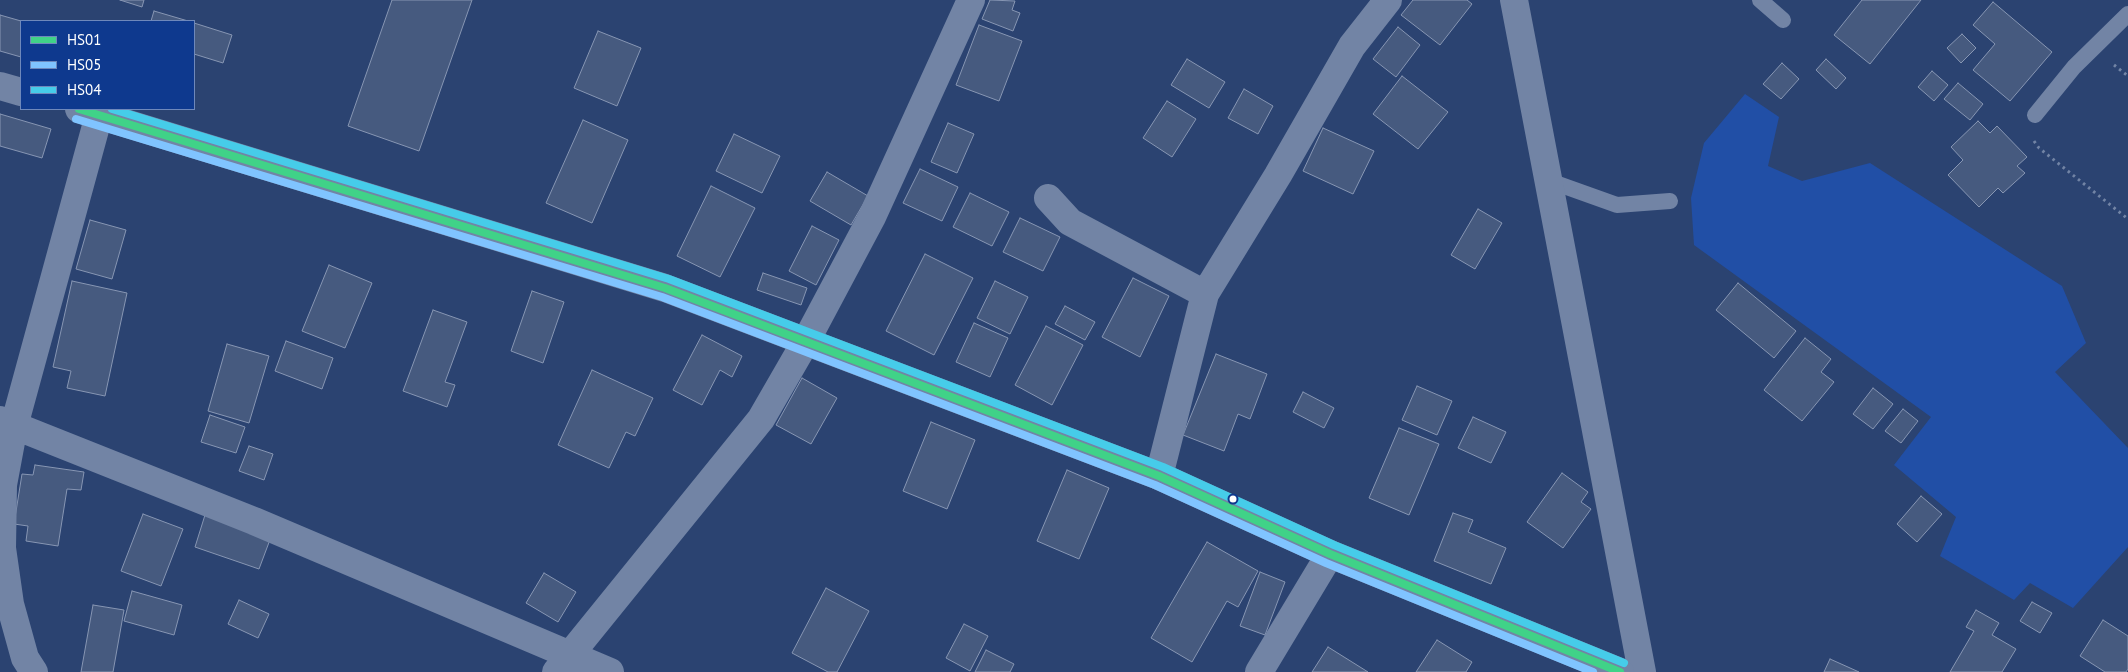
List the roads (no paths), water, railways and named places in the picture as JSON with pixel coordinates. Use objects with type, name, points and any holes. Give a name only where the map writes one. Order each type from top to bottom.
[{"type":"street","points":[[563,663],[761,419],[806,341],[872,217],[971,0]]},
{"type":"street","points":[[1159,476],[1205,294],[1278,175],[1352,46],[1388,0]]},
{"type":"street","points":[[1514,0],[1642,672]]},
{"type":"street","points":[[0,86],[20,92]]},
{"type":"street","points":[[34,672],[25,658],[10,604],[2,548],[3,485],[7,423],[89,112],[665,288],[1159,476],[1330,554],[1620,672]]},
{"type":"street","points":[[1048,198],[1070,222],[1205,294]]},
{"type":"street","points":[[7,423],[254,521],[563,663],[610,672]]},
{"type":"street","points":[[1259,672],[1330,554]]},
{"type":"lane","points":[[1760,0],[1783,20]]},
{"type":"lane","points":[[2035,115],[2074,67],[2128,14]]},
{"type":"lane","points":[[1547,180],[1617,205],[1670,201]]}]
